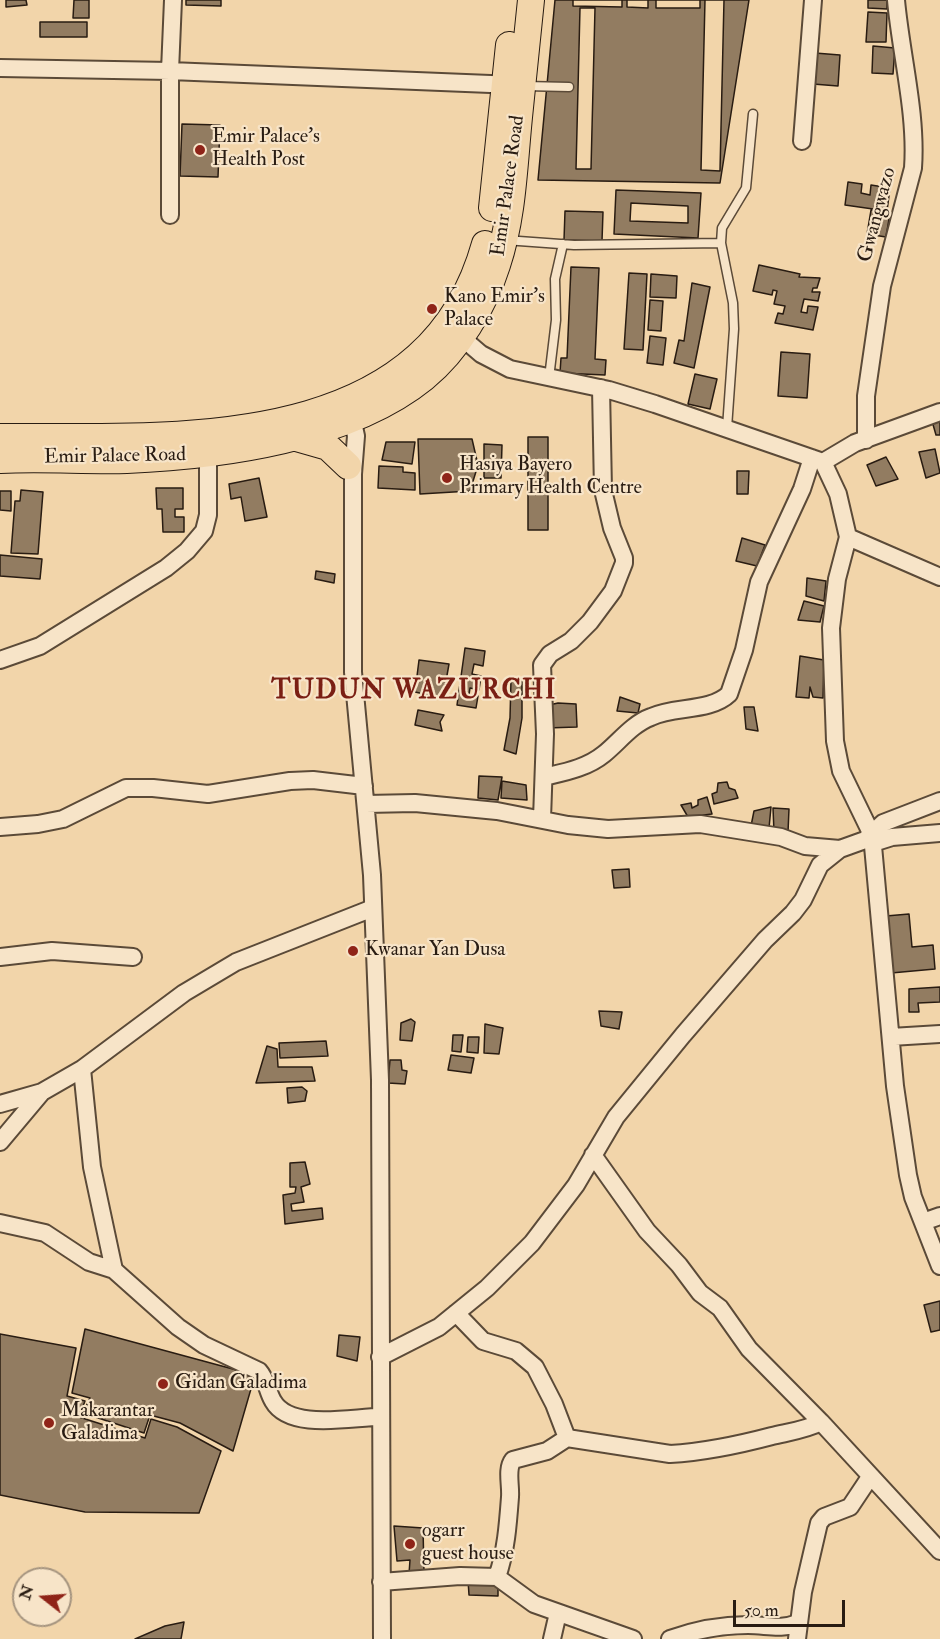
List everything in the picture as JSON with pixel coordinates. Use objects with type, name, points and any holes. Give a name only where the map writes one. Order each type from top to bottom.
[{"type":"main road","name":"Emir Palace Road","points":[[0,437],[194,436],[245,429],[382,404],[425,377],[460,336],[489,288],[504,240],[515,171],[514,0]]},
{"type":"main road","name":"Emir Palace Road","points":[[0,460],[125,460],[249,448],[292,437],[339,413],[413,362],[449,321],[474,276],[489,227],[531,0]]},
{"type":"main road","points":[[292,437],[323,445],[336,453],[351,470]]},
{"type":"street","points":[[170,215],[170,71],[173,0]]},
{"type":"street","points":[[802,141],[813,0]]},
{"type":"street","name":"Gwangwazo","points":[[866,440],[866,396],[882,286],[913,168],[915,148],[913,118],[904,72],[896,0]]},
{"type":"street","points":[[0,68],[170,71],[514,85]]},
{"type":"street","points":[[460,336],[495,362],[510,369],[600,388],[727,428],[817,460],[838,494],[848,537],[832,606],[834,724],[841,771],[873,839],[891,1037],[908,1175],[940,1266]]},
{"type":"street","points":[[542,819],[544,777],[542,664],[550,654],[571,641],[590,622],[613,591],[624,563],[612,528],[603,490],[600,388]]},
{"type":"street","points":[[544,777],[583,767],[651,716],[720,701],[729,694],[744,650],[759,582],[817,460],[940,412]]},
{"type":"street","points":[[339,413],[351,470],[353,672],[366,804],[373,908],[380,1080],[382,1639]]},
{"type":"street","points":[[339,413],[357,449],[351,470]]},
{"type":"street","points":[[0,660],[29,651],[48,641],[166,568],[187,551],[204,531],[208,515],[208,453]]},
{"type":"street","points":[[848,537],[940,577]]},
{"type":"street","points":[[0,827],[38,824],[63,819],[126,788],[153,788],[208,794],[290,781],[313,780],[364,786]]},
{"type":"street","points":[[873,839],[883,823],[940,801]]},
{"type":"street","points":[[366,804],[415,803],[608,829],[700,824],[782,837],[805,846],[840,849],[873,839],[940,833]]},
{"type":"street","points":[[380,1357],[427,1334],[456,1313],[511,1266],[546,1227],[576,1185],[616,1117],[765,940],[793,913],[803,900],[820,865],[840,849]]},
{"type":"street","points":[[0,1104],[42,1092],[82,1069],[184,993],[236,962],[373,908]]},
{"type":"street","points":[[0,957],[52,951],[133,957]]},
{"type":"street","points":[[891,1037],[940,1034]]},
{"type":"street","points":[[82,1069],[92,1167],[114,1270]]},
{"type":"street","points":[[0,1142],[42,1092]]},
{"type":"street","points":[[593,1155],[647,1231],[680,1265],[700,1293],[720,1308],[749,1349],[821,1422],[940,1551]]},
{"type":"street","points":[[923,1222],[940,1216]]},
{"type":"street","points":[[0,1223],[45,1233],[89,1262],[114,1270],[178,1328],[204,1345],[259,1371],[265,1379],[273,1403],[282,1410],[301,1418],[320,1421],[380,1417]]},
{"type":"street","points":[[456,1313],[483,1341],[516,1351],[535,1367],[554,1404],[567,1438]]},
{"type":"street","points":[[497,1577],[504,1557],[510,1463],[513,1460],[547,1451],[567,1438],[670,1454],[684,1454],[735,1446],[809,1428],[821,1422]]},
{"type":"street","points":[[670,1639],[728,1626],[782,1628],[798,1631],[819,1523],[825,1517],[850,1507],[870,1477]]},
{"type":"street","points":[[381,1582],[460,1576],[497,1577],[522,1597],[558,1613],[633,1639]]},
{"type":"street","points":[[552,1639],[558,1613]]},
{"type":"lane","points":[[514,85],[569,87]]},
{"type":"lane","points":[[727,428],[733,303],[721,243],[725,219],[735,209],[746,188],[753,114]]},
{"type":"lane","points":[[504,240],[563,244],[721,243]]},
{"type":"lane","points":[[549,378],[556,320],[555,279],[563,244]]},
{"type":"building","points":[[6,0],[26,0],[27,5],[6,7]]},
{"type":"building","points":[[74,0],[89,0],[89,18],[73,18]]},
{"type":"building","points":[[186,0],[221,0],[221,6],[186,5]]},
{"type":"building","points":[[555,0],[749,0],[720,183],[538,180]]},
{"type":"building","points":[[573,0],[622,0],[622,7],[573,6]]},
{"type":"building","points":[[627,0],[648,0],[648,8],[627,7]]},
{"type":"building","points":[[656,0],[700,0],[700,8],[656,8]]},
{"type":"building","points":[[705,0],[724,0],[720,171],[701,170]]},
{"type":"building","points":[[868,0],[887,0],[887,9],[868,8]]},
{"type":"building","points":[[580,8],[595,8],[591,169],[576,169]]},
{"type":"building","points":[[868,12],[887,13],[886,42],[866,42]]},
{"type":"building","points":[[40,22],[87,22],[87,37],[40,37]]},
{"type":"building","points":[[873,46],[895,48],[893,74],[872,73]]},
{"type":"building","points":[[815,53],[840,55],[838,86],[813,84]]},
{"type":"building","name":"Emir Palace's Health Post","points":[[182,124],[220,125],[218,177],[180,176]]},
{"type":"building","points":[[848,182],[862,184],[861,193],[870,195],[871,185],[890,188],[887,211],[845,205]]},
{"type":"building","points":[[616,190],[701,193],[698,238],[614,234]],"holes":[[[631,203],[688,206],[688,223],[630,221]]]},
{"type":"building","points":[[871,210],[890,213],[886,237],[867,234]]},
{"type":"building","points":[[565,211],[603,212],[602,241],[564,240]]},
{"type":"building","points":[[759,265],[800,274],[799,277],[820,278],[817,288],[813,288],[812,292],[820,292],[818,301],[804,299],[801,312],[807,313],[808,306],[818,307],[813,330],[775,323],[778,313],[783,314],[785,306],[774,304],[777,291],[773,290],[772,295],[753,291]]},
{"type":"building","points":[[571,267],[599,268],[595,359],[606,360],[605,375],[560,373],[561,358],[567,358]]},
{"type":"building","points":[[629,273],[647,274],[643,350],[624,349]]},
{"type":"building","points":[[651,274],[677,276],[676,298],[650,297]]},
{"type":"building","points":[[692,283],[710,287],[694,368],[674,363],[679,340],[684,341]]},
{"type":"building","points":[[650,300],[663,301],[661,331],[648,330]]},
{"type":"building","points":[[650,336],[666,338],[663,365],[647,363]]},
{"type":"building","points":[[781,352],[810,354],[807,398],[778,396]]},
{"type":"building","points":[[695,374],[717,379],[710,409],[688,404]]},
{"type":"building","points":[[940,420],[940,435],[936,435],[932,421]]},
{"type":"building","points":[[528,437],[548,437],[548,530],[528,530]]},
{"type":"building","name":"Hasiya Bayero Primary Health Centre","points":[[418,439],[472,439],[478,465],[470,491],[420,494]]},
{"type":"building","points":[[386,442],[415,442],[412,464],[382,460]]},
{"type":"building","points":[[484,444],[502,445],[501,478],[484,478]]},
{"type":"building","points":[[935,449],[940,473],[926,478],[919,452]]},
{"type":"building","points":[[886,457],[898,479],[876,486],[867,465]]},
{"type":"building","points":[[379,466],[403,467],[403,472],[415,473],[415,490],[378,488]]},
{"type":"building","points":[[737,471],[749,471],[748,494],[737,494]]},
{"type":"building","points":[[259,478],[267,517],[245,521],[241,497],[231,499],[229,484]]},
{"type":"building","points":[[156,488],[183,488],[183,509],[175,509],[175,517],[184,517],[184,532],[163,532],[162,509],[157,509]]},
{"type":"building","points":[[21,490],[43,492],[38,554],[11,553],[15,501],[20,501]]},
{"type":"building","points":[[0,491],[11,491],[11,511],[0,510]]},
{"type":"building","points":[[742,538],[765,545],[757,566],[736,561]]},
{"type":"building","points":[[0,555],[42,559],[40,579],[0,576]]},
{"type":"building","points":[[316,571],[335,574],[334,583],[315,579]]},
{"type":"building","points":[[807,578],[826,581],[824,601],[806,596]]},
{"type":"building","points":[[804,601],[824,606],[820,622],[798,620]]},
{"type":"building","points":[[465,648],[485,651],[483,666],[474,664],[472,674],[481,676],[479,690],[470,688],[469,695],[478,696],[476,708],[457,705]]},
{"type":"building","points":[[800,656],[824,660],[823,698],[813,697],[810,687],[809,698],[796,697]]},
{"type":"building","points":[[419,660],[449,664],[443,698],[415,692]]},
{"type":"building","points":[[522,679],[522,718],[516,754],[504,750],[510,718],[511,680]]},
{"type":"building","points":[[620,697],[640,704],[638,713],[617,711]]},
{"type":"building","points":[[558,703],[576,704],[577,727],[546,728],[545,706]]},
{"type":"building","points":[[744,707],[754,707],[758,731],[746,729]]},
{"type":"building","points":[[418,710],[444,715],[440,722],[442,731],[415,725]]},
{"type":"building","points":[[479,776],[502,777],[498,800],[478,798]]},
{"type":"building","points":[[502,781],[526,785],[527,800],[501,798]]},
{"type":"building","points":[[727,782],[729,788],[735,790],[738,798],[714,804],[712,794],[717,792],[718,783]]},
{"type":"building","points":[[707,797],[712,814],[688,817],[681,805],[691,803],[692,808],[698,805],[698,800]]},
{"type":"building","points":[[771,807],[769,828],[751,826],[754,811]]},
{"type":"building","points":[[773,808],[789,809],[788,832],[774,832]]},
{"type":"building","points":[[629,869],[630,887],[614,888],[612,870]]},
{"type":"building","points":[[909,914],[912,947],[933,945],[935,969],[891,973],[886,916]]},
{"type":"building","points":[[940,987],[940,1002],[918,1003],[919,1012],[909,1012],[909,989]]},
{"type":"building","points":[[599,1011],[622,1012],[619,1029],[601,1026]]},
{"type":"building","points":[[411,1019],[415,1022],[412,1041],[400,1040],[401,1023]]},
{"type":"building","points":[[485,1024],[503,1028],[499,1054],[484,1053]]},
{"type":"building","points":[[453,1035],[463,1035],[461,1052],[452,1051]]},
{"type":"building","points":[[468,1037],[479,1037],[478,1053],[467,1052]]},
{"type":"building","points":[[326,1041],[328,1056],[280,1058],[279,1043]]},
{"type":"building","points":[[267,1046],[277,1049],[278,1067],[312,1067],[315,1081],[256,1083]]},
{"type":"building","points":[[451,1055],[474,1058],[471,1073],[448,1070]]},
{"type":"building","points":[[390,1060],[401,1060],[402,1070],[407,1071],[405,1084],[388,1083]]},
{"type":"building","points":[[302,1087],[307,1091],[305,1101],[288,1103],[287,1088]]},
{"type":"building","points":[[305,1162],[310,1184],[301,1187],[304,1202],[291,1204],[292,1211],[322,1208],[323,1219],[285,1224],[283,1195],[295,1193],[296,1187],[290,1187],[290,1163]]},
{"type":"building","points":[[940,1301],[940,1330],[931,1332],[924,1305]]},
{"type":"building","name":"Gidan Galadima","points":[[85,1329],[255,1375],[233,1451],[180,1423],[150,1415],[144,1433],[83,1413],[90,1398],[72,1393]]},
{"type":"building","name":"Makarantar Galadima","points":[[0,1334],[76,1348],[67,1396],[85,1401],[79,1417],[145,1438],[151,1419],[177,1427],[221,1451],[199,1513],[85,1512],[0,1495]]},
{"type":"building","points":[[339,1335],[360,1337],[357,1361],[337,1356]]},
{"type":"building","name":"ogarr guest house","points":[[394,1526],[423,1528],[424,1572],[409,1574],[410,1560],[397,1561]]},
{"type":"building","points":[[468,1580],[498,1582],[498,1596],[469,1595]]},
{"type":"building","points":[[184,1622],[181,1639],[135,1639],[165,1626]]},
{"type":"place","name":"Emir Palace's Health Post","points":[[200,150]]},
{"type":"place","name":"Kano Emir's Palace","points":[[432,309]]},
{"type":"place","name":"Hasiya Bayero Primary Health Centre","points":[[447,478]]},
{"type":"place","name":"Kwanar Yan Dusa","points":[[353,951]]},
{"type":"place","name":"Gidan Galadima","points":[[163,1384]]},
{"type":"place","name":"Makarantar Galadima","points":[[49,1423]]},
{"type":"place","name":"ogarr guest house","points":[[410,1544]]},
{"type":"district","name":"TUDUN WAZURCHI","points":[[414,692]]}]
